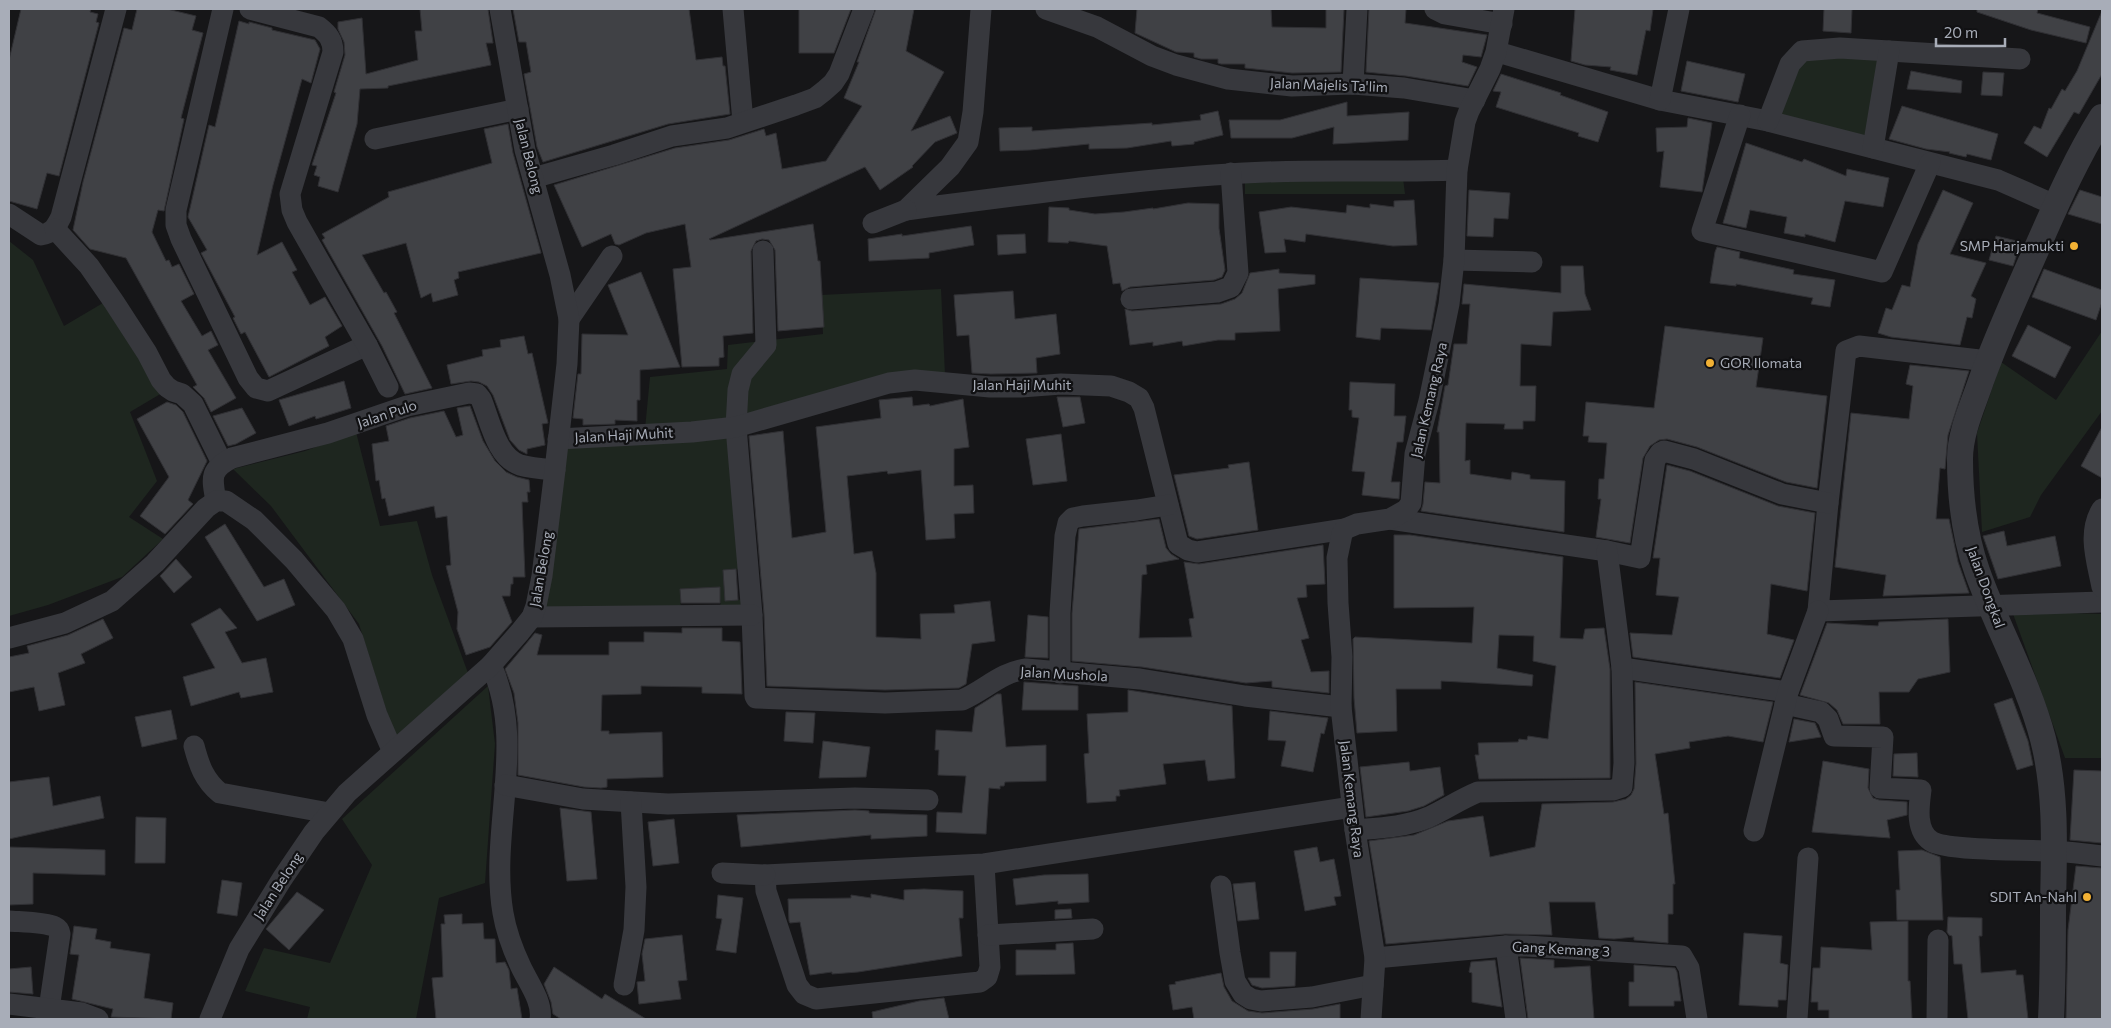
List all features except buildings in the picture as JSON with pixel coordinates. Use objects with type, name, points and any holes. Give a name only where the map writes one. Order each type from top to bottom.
[{"type":"street","points":[[9,214],[42,235],[55,229],[61,217],[116,9]]},
{"type":"street","points":[[223,9],[176,210],[176,226],[181,239],[248,378],[256,388],[268,391],[367,344]]},
{"type":"street","points":[[250,9],[319,27],[328,34],[333,44],[290,194],[292,210],[367,344],[388,387]]},
{"type":"street","name":"Jalan Belong","points":[[210,1019],[230,968],[246,936],[297,857],[329,813],[347,793],[491,665],[532,617],[536,606],[542,576],[555,470],[567,364],[569,319],[560,275],[533,178],[500,9]]},
{"type":"street","points":[[733,9],[743,122]]},
{"type":"street","points":[[533,178],[672,136],[727,128],[815,98],[833,83],[848,53],[864,9]]},
{"type":"street","points":[[906,210],[950,167],[968,142],[973,112],[981,9]]},
{"type":"street","name":"Jalan Majelis Ta'lim","points":[[1046,9],[1097,27],[1152,56],[1176,65],[1228,79],[1292,86],[1353,84],[1404,88],[1475,100]]},
{"type":"street","points":[[1353,84],[1357,9]]},
{"type":"street","points":[[1435,9],[1445,14],[1503,16]]},
{"type":"street","points":[[1660,100],[1679,9]]},
{"type":"street","name":"Jalan Kemang Raya","points":[[1371,1019],[1375,958],[1355,830],[1342,706],[1342,657],[1337,564],[1341,538],[1345,529],[1357,524],[1390,519],[1406,510],[1411,503],[1415,454],[1444,334],[1454,260],[1457,170],[1465,122],[1468,110],[1490,69],[1503,16]]},
{"type":"street","points":[[1768,121],[1790,64],[1802,51],[1840,48],[2020,59]]},
{"type":"street","points":[[1873,148],[1889,51]]},
{"type":"street","points":[[1501,53],[1660,100],[1768,121],[1998,180],[2055,204]]},
{"type":"street","points":[[376,139],[518,109]]},
{"type":"street","points":[[1740,115],[1702,231],[1882,272],[1930,163]]},
{"type":"street","name":"Jalan Dongkal","points":[[2051,1019],[2054,851],[2053,794],[2043,740],[2028,691],[1977,571],[1971,550],[1964,507],[1960,456],[1970,412],[2012,300],[2055,204],[2085,145],[2102,117]]},
{"type":"street","points":[[873,223],[906,210],[1111,184],[1231,173],[1457,170]]},
{"type":"street","points":[[1131,299],[1217,292],[1231,287],[1238,273],[1231,173]]},
{"type":"street","points":[[55,229],[89,266],[142,345],[166,387],[173,392],[182,394],[192,404],[222,463],[212,480],[216,501]]},
{"type":"street","points":[[532,617],[752,615],[736,427],[738,390],[742,374],[766,345],[763,251]]},
{"type":"street","points":[[569,319],[612,256]]},
{"type":"street","points":[[1454,260],[1532,262]]},
{"type":"street","points":[[1754,831],[1786,698],[1818,611],[1844,355],[1848,349],[1859,346],[1988,361]]},
{"type":"street","name":"Jalan Haji Muhit","points":[[558,439],[692,432],[736,427],[889,383],[915,380],[990,387],[1062,384],[1112,386],[1139,398],[1144,408],[1178,544],[1188,550],[1197,552],[1345,529]]},
{"type":"street","name":"Jalan Pulo","points":[[222,463],[245,454],[328,433],[407,406],[469,393],[476,394],[482,399],[500,446],[511,460],[520,465],[555,470]]},
{"type":"street","points":[[1390,519],[1607,551],[1640,558],[1655,460],[1664,451],[1694,459],[1782,494],[1828,503]]},
{"type":"street","points":[[9,638],[65,623],[112,601],[155,563],[206,508],[216,501],[226,501],[254,520],[294,560],[336,610],[353,640],[377,715],[392,752]]},
{"type":"street","points":[[1060,673],[1060,613],[1065,536],[1068,524],[1073,518],[1168,504]]},
{"type":"street","points":[[2102,509],[2098,516],[2094,551],[2102,587]]},
{"type":"street","points":[[1355,830],[1392,826],[1419,820],[1478,792],[1613,790],[1622,787],[1624,763],[1622,668],[1607,551]]},
{"type":"street","points":[[1818,611],[2102,602]]},
{"type":"street","name":"Jalan Mushola","points":[[752,615],[755,696],[760,699],[885,703],[962,700],[1015,670],[1047,670],[1060,673],[1140,679],[1245,696],[1342,706]]},
{"type":"street","points":[[491,665],[498,680],[506,719],[505,786],[500,875],[503,913],[513,947],[540,1013],[556,1019]]},
{"type":"street","points":[[1622,668],[1786,698],[1821,712],[1828,719],[1834,736],[1883,737],[1880,788],[1920,790],[1918,810],[1920,822],[1930,840],[1941,845],[2054,851],[2102,856]]},
{"type":"street","points":[[194,746],[205,778],[220,793],[329,813]]},
{"type":"street","points":[[505,786],[583,799],[631,802],[703,803],[855,798],[928,800]]},
{"type":"street","points":[[624,985],[634,930],[636,886],[631,802]]},
{"type":"street","points":[[722,873],[765,875],[984,864],[1352,807]]},
{"type":"street","points":[[1797,1019],[1808,858]]},
{"type":"street","points":[[765,875],[766,891],[797,984],[809,998],[816,999],[980,982],[987,977],[990,967],[984,864]]},
{"type":"street","points":[[1221,886],[1235,981],[1243,994],[1251,999],[1261,1001],[1312,997],[1373,985]]},
{"type":"street","points":[[9,920],[56,927],[59,930],[49,1009]]},
{"type":"street","points":[[988,935],[1093,929]]},
{"type":"street","points":[[1937,1019],[1938,940]]},
{"type":"street","points":[[1506,946],[1516,1019]]},
{"type":"street","name":"Gang Kemang 3","points":[[1375,958],[1506,946],[1682,956],[1688,968],[1698,1019]]},
{"type":"street","points":[[9,1004],[82,1013],[98,1019]]},
{"type":"shaded area","points":[[1889,51],[1873,148],[1768,121],[1794,58]]},
{"type":"shaded area","points":[[1403,178],[1405,194],[1245,194],[1245,180]]},
{"type":"shaded area","points":[[9,241],[33,260],[64,326],[103,303],[162,393],[130,412],[157,481],[129,517],[163,539],[122,577],[48,605],[9,616]]},
{"type":"shaded area","points":[[941,289],[945,374],[766,413],[645,429],[650,377],[727,369],[728,345],[823,334],[821,295]]},
{"type":"shaded area","points":[[2102,331],[2102,411],[2041,495],[2030,517],[1982,532],[1977,433],[2001,362],[2056,400]]},
{"type":"shaded area","points":[[736,427],[752,615],[532,617],[542,576],[558,439],[692,432]],"holes":[[[745,569],[747,599],[725,601],[723,570]],[[719,587],[721,612],[681,614],[680,589]]]},
{"type":"shaded area","points":[[356,432],[380,526],[417,521],[432,575],[468,673],[395,738],[359,624],[271,506],[233,469],[305,451]]},
{"type":"shaded area","points":[[2012,611],[2102,614],[2102,758],[2065,758]]},
{"type":"shaded area","points":[[488,686],[495,744],[485,883],[439,898],[416,1019],[307,1019],[310,1007],[245,991],[264,948],[330,963],[372,865],[342,819]]},
{"type":"place","name":"SMP Harjamukti","points":[[2074,246]]},
{"type":"place","name":"GOR Ilomata","points":[[1710,363]]},
{"type":"place","name":"SDIT An-Nahl","points":[[2087,897]]}]
